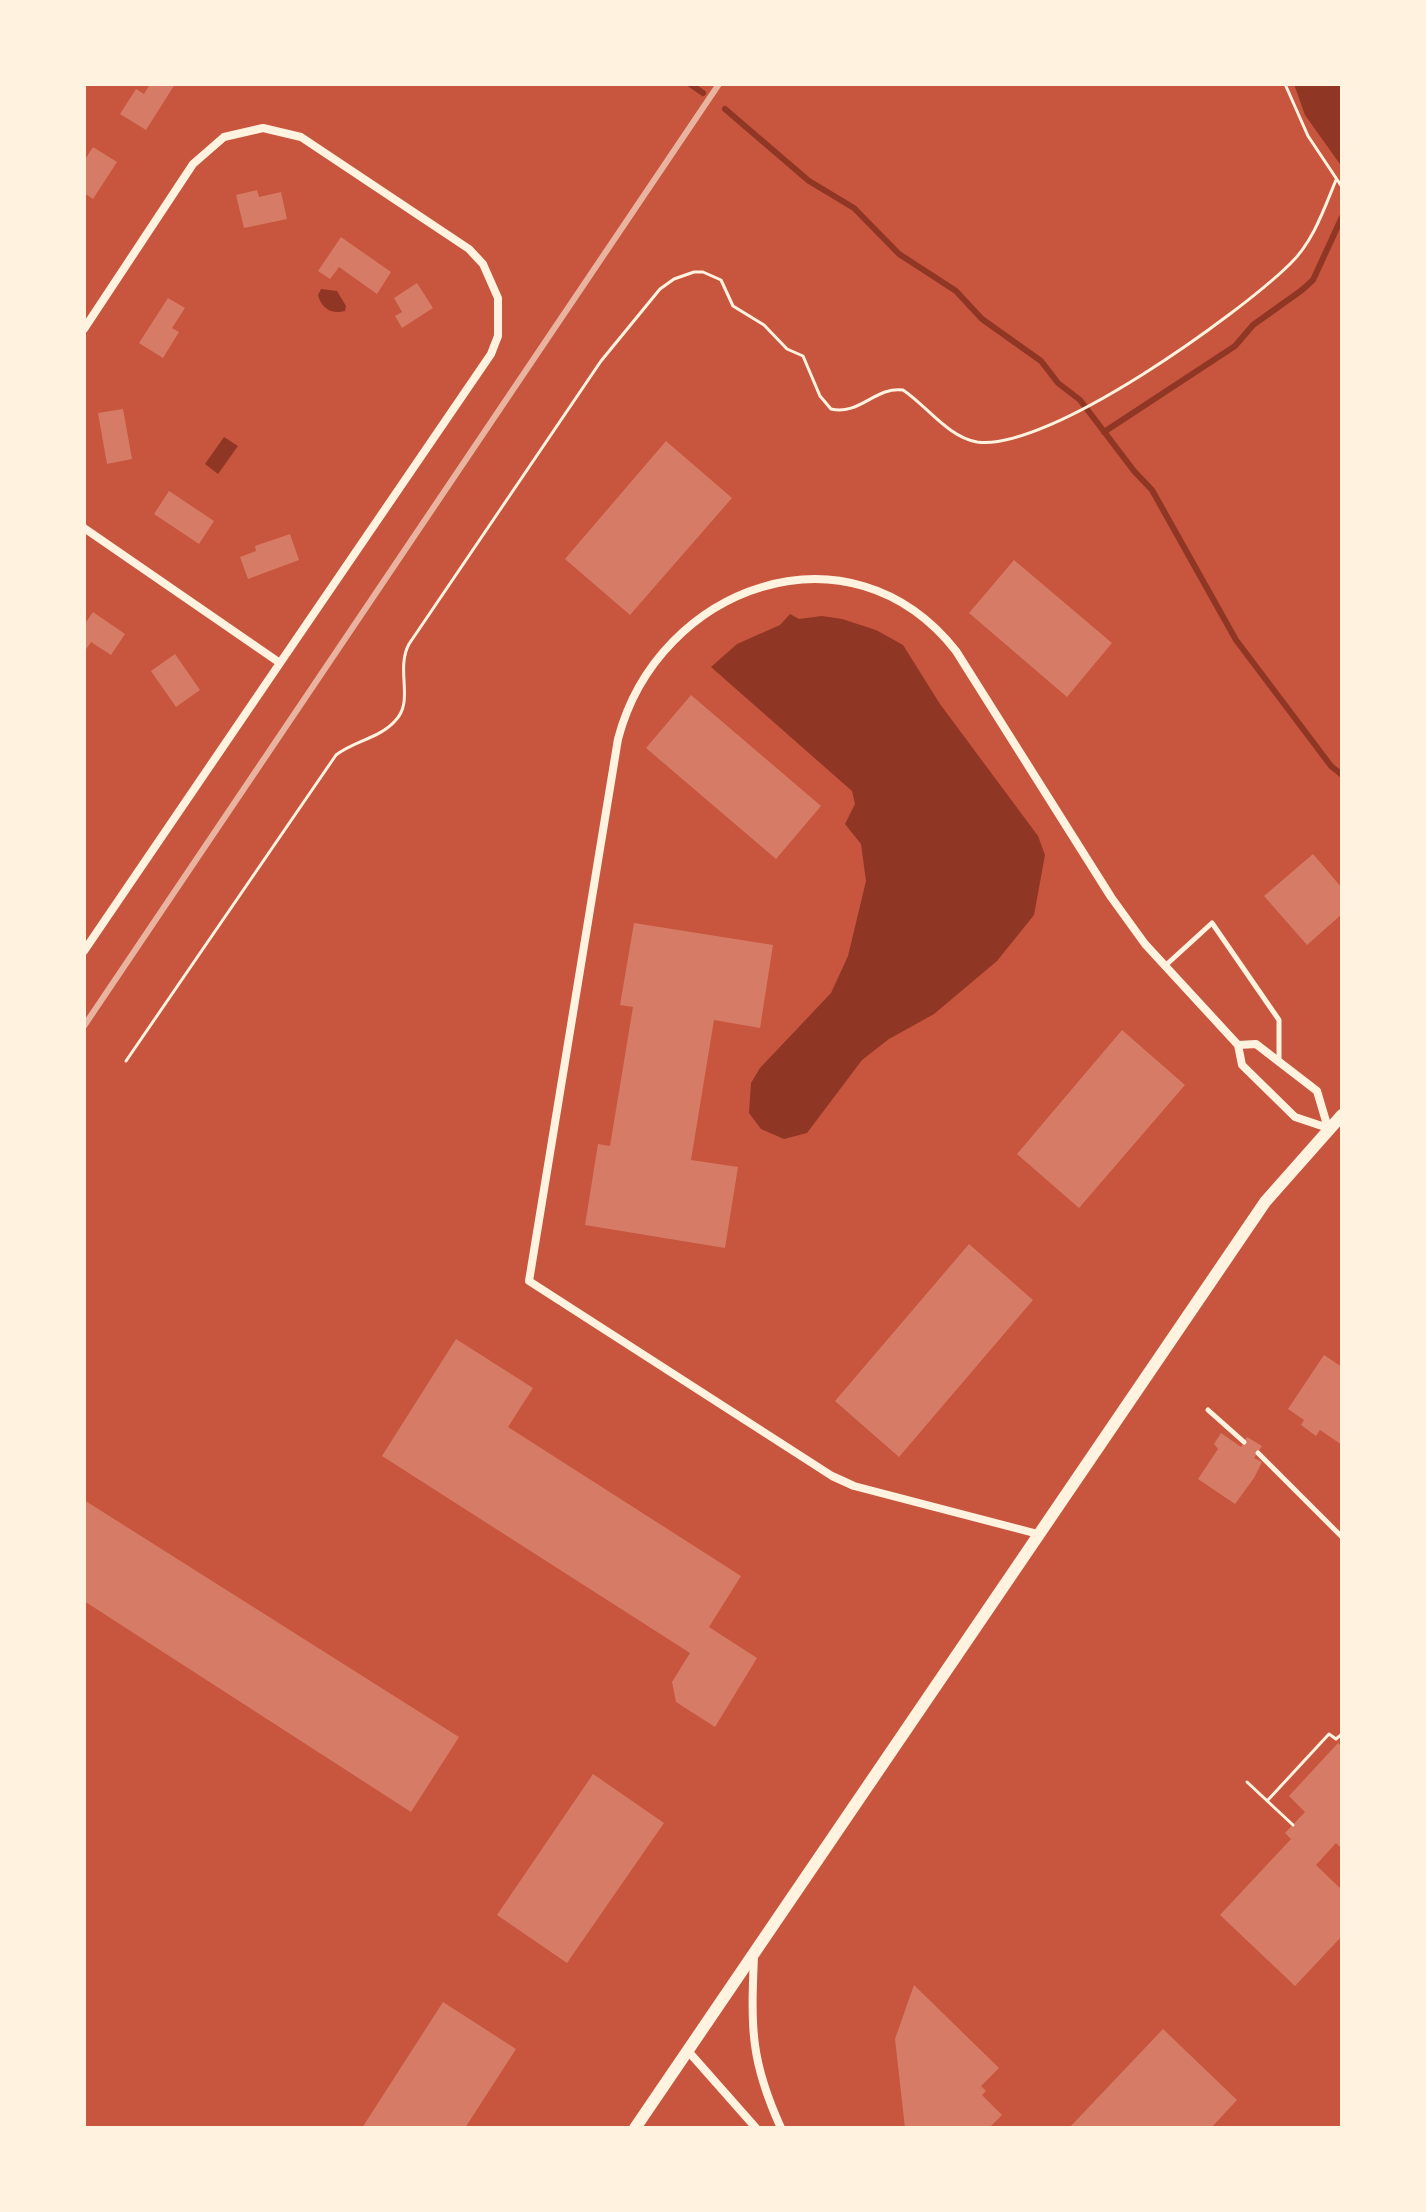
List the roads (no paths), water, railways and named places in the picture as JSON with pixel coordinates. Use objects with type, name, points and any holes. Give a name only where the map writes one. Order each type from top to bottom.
[{"type":"street","points":[[84,329],[193,164],[208,147],[245,129],[284,130],[301,137],[469,249],[493,281],[500,316],[491,354],[84,951]]},
{"type":"street","points":[[84,528],[280,663]]},
{"type":"street","points":[[1038,1534],[854,1486],[832,1476],[529,1281],[616,752],[625,714],[635,690],[684,629],[706,612],[764,588],[821,577],[874,588],[900,600],[929,621],[956,651],[1111,897],[1166,965],[1238,1045],[1242,1065],[1295,1117],[1328,1128]]},
{"type":"street","points":[[1238,1045],[1256,1044],[1317,1091],[1328,1128]]},
{"type":"street","points":[[635,2128],[1265,1202],[1342,1115]]},
{"type":"street","points":[[754,1955],[753,2047],[759,2078],[781,2128]]},
{"type":"street","points":[[688,2051],[756,2128]]},
{"type":"lane","points":[[1166,965],[1212,923],[1279,1020],[1279,1061]]},
{"type":"lane","points":[[1208,1410],[1244,1442]]},
{"type":"lane","points":[[1258,1453],[1342,1537]]},
{"type":"waterway","points":[[690,84],[703,93]]},
{"type":"waterway","points":[[725,109],[809,181],[854,208],[899,254],[956,291],[982,319],[1041,361],[1058,383],[1080,400],[1152,490],[1236,640],[1331,766],[1342,775]]},
{"type":"waterway","points":[[1104,432],[1235,346],[1253,325],[1302,290],[1313,280],[1342,217]]},
{"type":"railway","points":[[84,1026],[719,84]]}]
